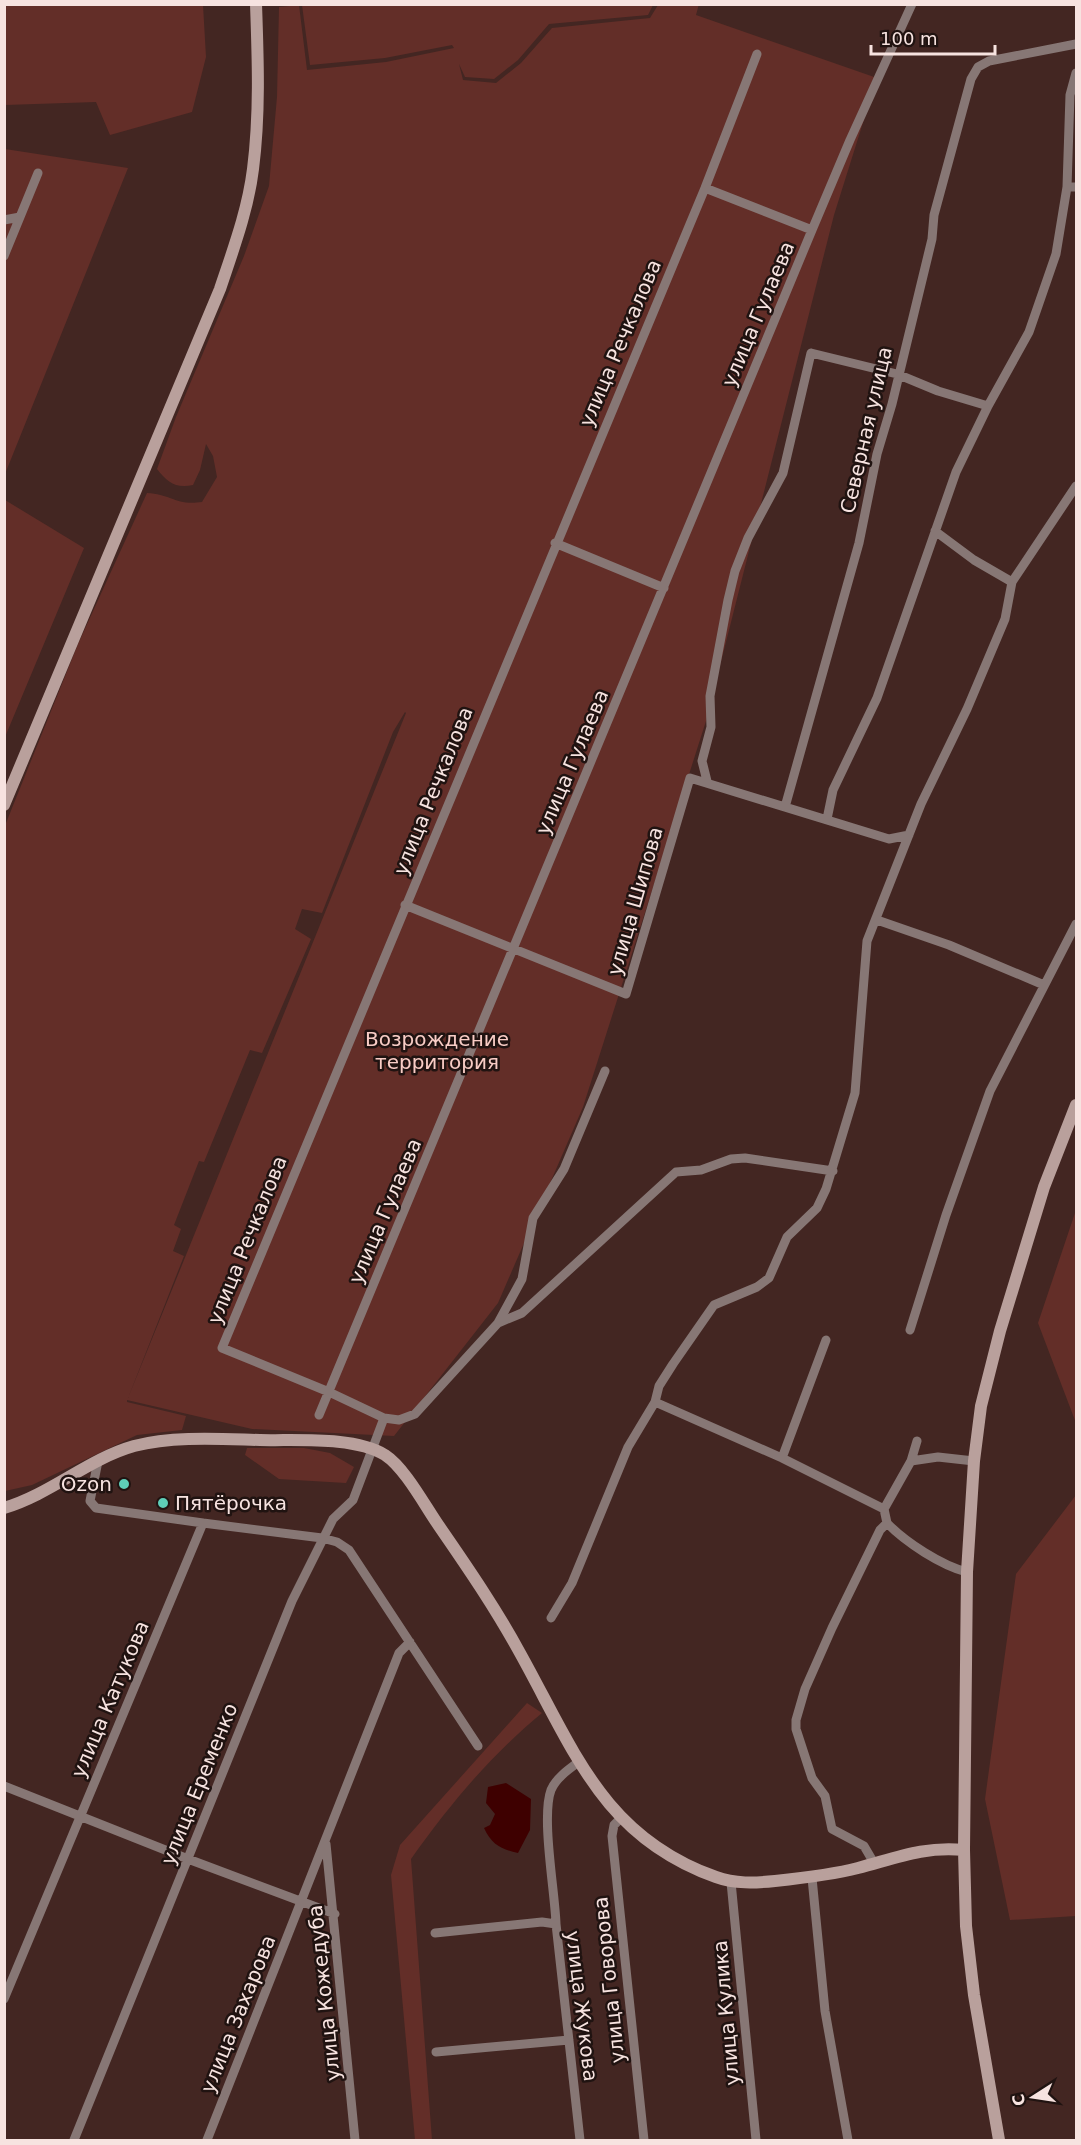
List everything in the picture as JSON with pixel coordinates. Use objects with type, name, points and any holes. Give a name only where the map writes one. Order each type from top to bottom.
[{"type":"main road","points":[[4,805],[220,289],[239,231],[253,171],[255,149],[259,95],[256,4]]},
{"type":"main road","points":[[999,2140],[974,1995],[966,1926],[964,1850],[968,1572],[974,1461],[981,1406],[1000,1331],[1044,1186],[1077,1105]]},
{"type":"main road","points":[[4,1508],[29,1501],[98,1461],[133,1446],[204,1440],[328,1442],[371,1450],[385,1455],[394,1464],[466,1564],[498,1614],[595,1787],[620,1819],[670,1856],[731,1882],[761,1882],[812,1878],[937,1847],[964,1850]]},
{"type":"street","points":[[812,230],[912,4]]},
{"type":"street","name":"Северная улица","points":[[785,807],[859,543],[877,454],[892,404],[897,374],[932,239],[934,215],[948,170],[968,87],[974,73],[982,63],[1077,44]]},
{"type":"street","name":"улица Речкалова","points":[[384,1418],[329,1392],[222,1348],[555,543],[705,188],[757,54]]},
{"type":"street","points":[[827,819],[833,790],[878,698],[956,472],[988,406],[1020,350],[1039,303],[1061,234],[1072,187],[1070,95],[1077,73]]},
{"type":"street","points":[[4,256],[38,173]]},
{"type":"street","name":"улица Гулаева","points":[[319,1415],[812,230],[705,188]]},
{"type":"street","points":[[4,220],[20,217]]},
{"type":"street","points":[[909,835],[889,839],[707,781],[702,761],[711,726],[710,696],[716,650],[732,580],[748,538],[783,473],[812,353],[897,374],[938,391],[988,406]]},
{"type":"street","points":[[551,1618],[572,1583],[628,1447],[655,1402],[659,1386],[700,1320],[714,1305],[758,1287],[769,1278],[787,1237],[817,1208],[833,1171],[855,1093],[864,952],[909,835],[1005,619],[1012,582],[1077,486]]},
{"type":"street","points":[[935,531],[974,560],[1012,582]]},
{"type":"street","points":[[555,543],[664,588]]},
{"type":"street","name":"улица Шипова","points":[[405,905],[626,994],[690,778],[707,781]]},
{"type":"street","points":[[877,920],[949,945],[1044,985]]},
{"type":"street","points":[[910,1330],[990,1091],[1044,985],[1073,939],[1077,924]]},
{"type":"street","points":[[371,1450],[384,1418],[399,1420],[416,1414],[498,1323],[522,1279],[533,1218],[564,1169],[605,1071]]},
{"type":"street","points":[[498,1323],[522,1313],[676,1172],[701,1170],[731,1159],[745,1158],[833,1171]]},
{"type":"street","points":[[782,1458],[826,1340]]},
{"type":"street","points":[[655,1402],[782,1458],[884,1509]]},
{"type":"street","points":[[917,1441],[911,1461],[884,1509],[887,1523],[899,1536],[947,1564],[968,1572]]},
{"type":"street","name":"улица Еременко","points":[[74,2140],[292,1601],[333,1519],[354,1500],[371,1450]]},
{"type":"street","points":[[911,1461],[938,1457],[974,1461]]},
{"type":"street","points":[[98,1461],[90,1501],[96,1508],[322,1538],[337,1542],[349,1550],[478,1746]]},
{"type":"street","name":"улица Катукова","points":[[4,1999],[203,1523]]},
{"type":"street","points":[[874,1863],[864,1846],[832,1829],[825,1796],[812,1778],[796,1729],[796,1720],[805,1689],[832,1628],[880,1530],[887,1523]]},
{"type":"street","name":"улица Кожедуба","points":[[302,1902],[399,1653],[410,1642]]},
{"type":"street","points":[[556,1924],[548,1809],[551,1790],[563,1774],[580,1761]]},
{"type":"street","points":[[4,1786],[335,1914]]},
{"type":"street","name":"улица Говорова","points":[[620,1819],[614,1825],[612,1836],[644,2140]]},
{"type":"street","name":"улица Кожедуба","points":[[325,1842],[335,1914],[355,2140]]},
{"type":"street","points":[[812,1878],[825,2011],[848,2140]]},
{"type":"street","name":"улица Кулика","points":[[731,1882],[756,2140]]},
{"type":"street","name":"улица Захарова","points":[[207,2140],[302,1902]]},
{"type":"street","name":"улица Жукова","points":[[435,1933],[542,1922],[556,1924],[580,2140]]},
{"type":"street","points":[[436,2052],[569,2040]]},
{"type":"green space","name":"Возрождение территория","points":[[699,4],[696,15],[877,78],[834,215],[706,721],[583,1107],[498,1303],[394,1436],[252,1429],[127,1400],[127,1402],[186,1416],[182,1430],[137,1435],[32,1485],[5,1491],[4,828],[78,644],[147,493],[186,502],[202,502],[217,477],[213,456],[206,444],[200,470],[193,485],[182,486],[172,483],[164,478],[157,469],[176,417],[244,256],[269,186],[277,97],[279,7],[299,5],[307,70],[386,62],[454,48],[452,45],[385,58],[310,65],[302,5],[653,5],[648,15],[549,24],[518,60],[494,79],[465,77],[459,64],[463,80],[496,83],[521,63],[552,28],[650,18],[658,5]],"holes":[[[406,713],[128,1398],[184,1256],[173,1251],[181,1229],[174,1225],[199,1161],[204,1162],[250,1050],[262,1053],[311,939],[295,929],[302,909],[322,913],[393,732]]]},
{"type":"green space","points":[[4,5],[203,5],[206,57],[192,112],[110,135],[96,102],[5,105]]},
{"type":"green space","points":[[5,149],[128,168],[5,474]]},
{"type":"green space","points":[[5,500],[84,548],[5,737]]},
{"type":"green space","points":[[1076,1210],[1076,1423],[1038,1323]]},
{"type":"green space","points":[[247,1448],[304,1448],[330,1453],[354,1467],[346,1483],[279,1479],[245,1455]]},
{"type":"green space","points":[[1076,1495],[1076,1916],[1010,1920],[985,1799],[1016,1574]]},
{"type":"green space","points":[[527,1703],[542,1713],[488,1764],[441,1819],[411,1859],[432,2140],[415,2140],[391,1875],[400,1845]]},
{"type":"shaded area","points":[[506,1783],[531,1799],[530,1830],[518,1853],[498,1845],[490,1839],[484,1828],[490,1825],[495,1814],[486,1803],[488,1787]]},
{"type":"place","name":"Ozon","points":[[124,1484]]},
{"type":"place","name":"Пятёрочка","points":[[163,1503]]}]
